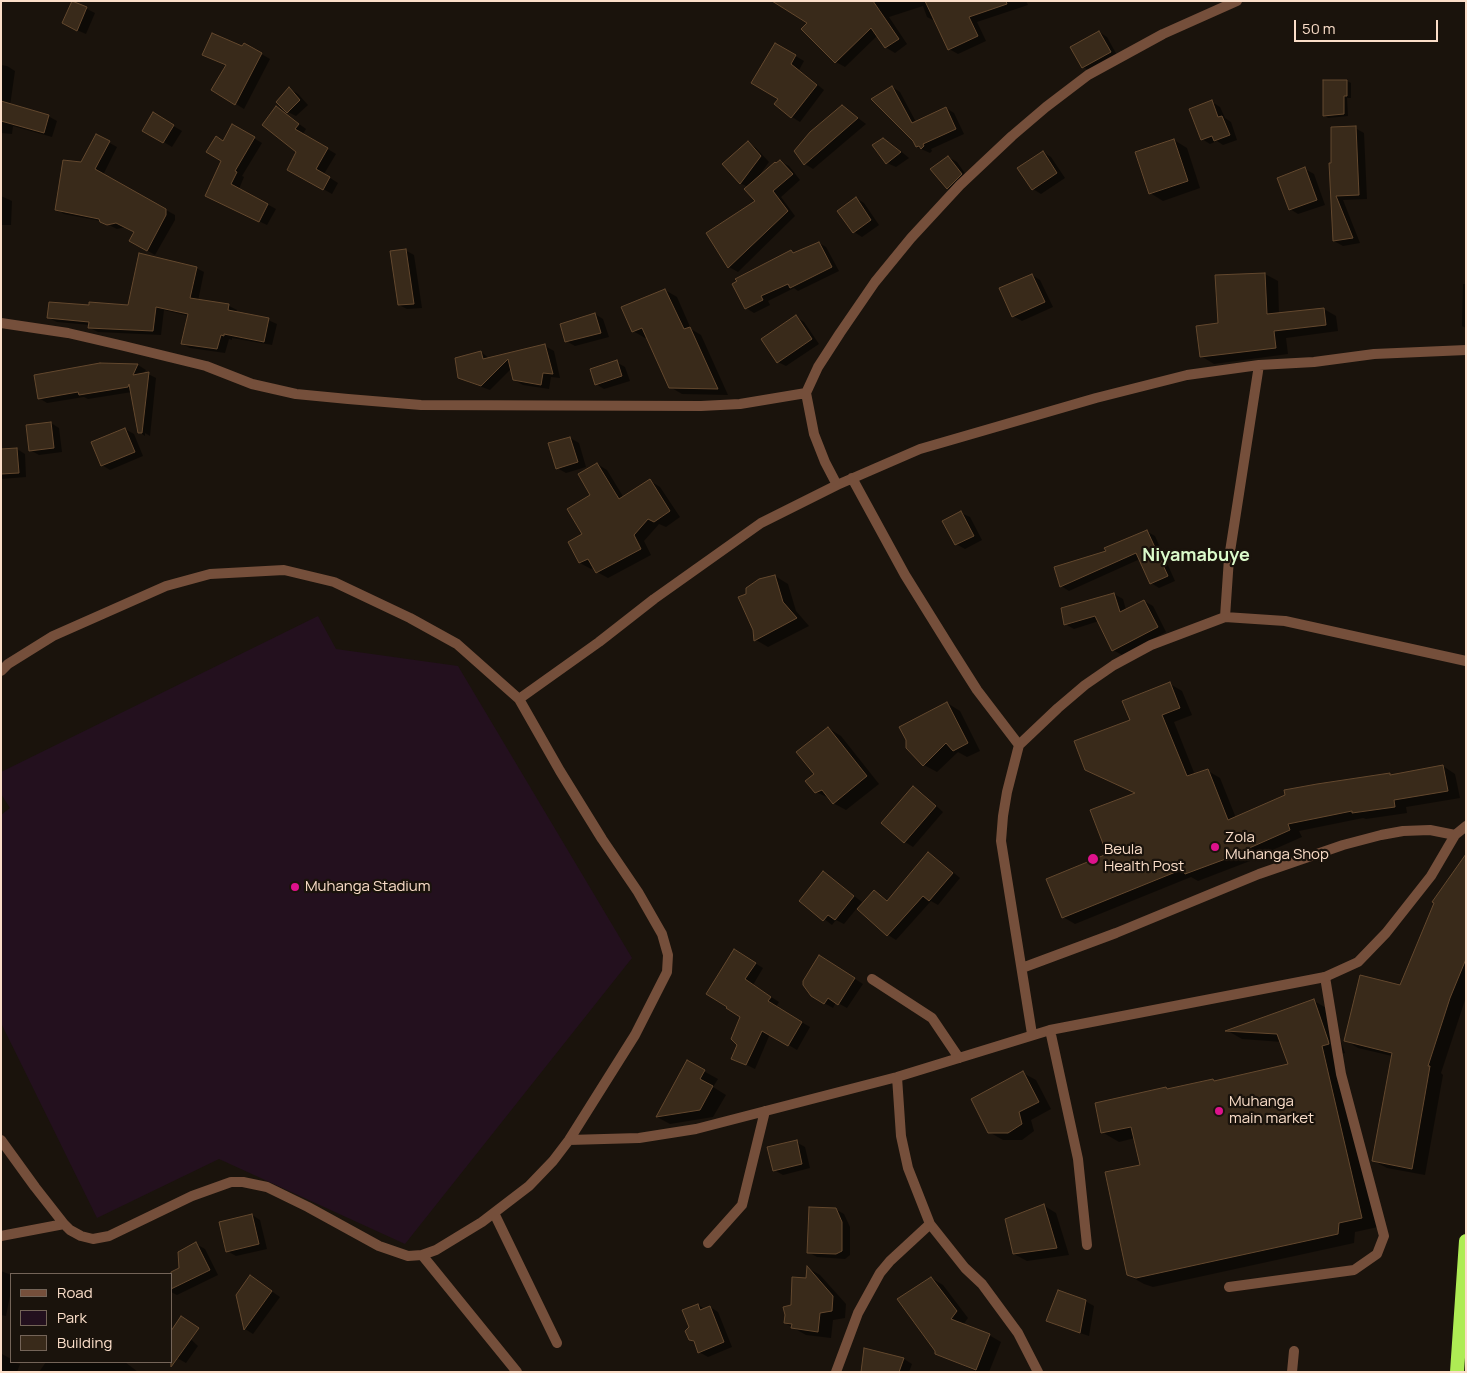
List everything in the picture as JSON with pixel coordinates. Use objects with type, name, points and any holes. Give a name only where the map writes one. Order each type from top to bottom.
[{"type":"highway","points":[[1457,1372],[1466,1242]]},
{"type":"street","points":[[836,485],[814,434],[806,393],[818,367],[834,342],[875,282],[911,238],[960,185],[1012,136],[1088,75],[1163,34],[1237,1]]},
{"type":"street","points":[[1,323],[68,333],[124,346],[206,366],[252,384],[296,394],[348,399],[421,405],[701,406],[740,404],[806,393]]},
{"type":"street","points":[[519,699],[599,642],[736,539],[761,523],[836,485],[920,449],[1096,398],[1187,375],[1259,365],[1314,362],[1374,354],[1466,350]]},
{"type":"street","points":[[1225,617],[1229,558],[1259,365]]},
{"type":"street","points":[[852,478],[904,575],[977,690],[1018,745]]},
{"type":"street","points":[[1,671],[8,664],[53,636],[166,586],[210,574],[284,570],[334,582],[410,618],[457,644],[519,699],[602,839],[638,892],[662,934],[668,955],[667,972],[635,1035],[570,1140],[529,1186],[482,1222],[436,1250],[422,1255],[408,1256],[379,1246],[267,1187],[243,1182],[231,1182],[192,1196],[109,1236],[93,1239],[81,1236],[64,1224],[1,1140]]},
{"type":"street","points":[[1032,1034],[1002,841],[1006,792],[1018,745],[1085,685],[1114,665],[1151,645],[1225,617],[1285,621],[1466,661]]},
{"type":"street","points":[[570,1140],[639,1138],[696,1129],[897,1077],[1032,1034],[1325,977],[1358,962],[1386,933],[1431,876],[1455,835],[1466,826]]},
{"type":"street","points":[[1022,968],[1116,933],[1259,874],[1343,845],[1404,831],[1430,830],[1455,835]]},
{"type":"street","points":[[1229,1287],[1354,1270],[1377,1254],[1384,1236],[1341,1074],[1325,977]]},
{"type":"street","points":[[872,979],[932,1018],[959,1058]]},
{"type":"street","points":[[1050,1030],[1078,1159],[1087,1245]]},
{"type":"street","points":[[897,1077],[900,1129],[908,1168],[930,1224],[965,1268],[982,1284],[1018,1333],[1038,1372]]},
{"type":"street","points":[[708,1243],[742,1205],[765,1111]]},
{"type":"street","points":[[494,1213],[557,1343]]},
{"type":"street","points":[[1,1236],[64,1224]]},
{"type":"street","points":[[836,1372],[858,1313],[880,1273],[890,1261],[930,1224]]},
{"type":"street","points":[[422,1255],[517,1372]]},
{"type":"street","points":[[1292,1372],[1294,1351]]},
{"type":"green space","name":"Muhanga Stadium","points":[[318,616],[336,649],[458,666],[632,958],[405,1244],[219,1159],[97,1218],[1,1023],[1,815],[10,808],[1,794],[1,772]]},
{"type":"building","points":[[72,1],[87,7],[77,31],[62,23]]},
{"type":"building","points":[[772,1],[873,1],[899,39],[885,48],[871,28],[835,63],[801,29],[807,23]]},
{"type":"building","points":[[925,1],[1006,1],[1007,4],[969,17],[978,36],[948,50]]},
{"type":"building","points":[[1099,31],[1111,52],[1082,68],[1070,47]]},
{"type":"building","points":[[212,33],[242,46],[244,43],[262,53],[235,105],[211,90],[226,65],[202,55]]},
{"type":"building","points":[[775,43],[796,55],[791,64],[817,85],[791,118],[774,104],[778,99],[751,83]]},
{"type":"building","points":[[1323,80],[1347,80],[1347,96],[1344,96],[1344,114],[1323,116]]},
{"type":"building","points":[[892,86],[912,123],[946,107],[956,129],[923,144],[924,146],[921,149],[919,146],[916,147],[913,141],[871,99]]},
{"type":"building","points":[[289,87],[300,100],[287,113],[276,102]]},
{"type":"building","points":[[1212,100],[1218,117],[1222,116],[1230,135],[1214,141],[1212,136],[1201,140],[1189,109]]},
{"type":"building","points":[[1,101],[49,115],[44,133],[1,121]]},
{"type":"building","points":[[842,105],[858,118],[804,165],[794,151],[810,132]]},
{"type":"building","points":[[276,106],[299,124],[295,129],[328,148],[316,169],[330,177],[323,190],[287,170],[296,152],[262,125]]},
{"type":"building","points":[[153,112],[174,125],[163,143],[142,131]]},
{"type":"building","points":[[232,124],[255,137],[235,171],[237,172],[231,184],[268,204],[259,222],[205,196],[221,161],[206,152],[216,136],[223,141]]},
{"type":"building","points":[[1356,126],[1359,195],[1336,196],[1353,238],[1333,241],[1329,163],[1331,163],[1331,127]]},
{"type":"building","points":[[96,134],[110,141],[95,169],[166,209],[166,215],[147,251],[129,241],[134,232],[116,223],[107,225],[100,222],[99,219],[55,210],[63,160],[81,162]]},
{"type":"building","points":[[883,138],[901,152],[886,164],[872,145]]},
{"type":"building","points":[[1174,139],[1188,181],[1149,194],[1135,152]]},
{"type":"building","points":[[748,141],[761,156],[740,184],[722,164]]},
{"type":"building","points":[[1043,151],[1057,173],[1032,190],[1017,168]]},
{"type":"building","points":[[948,156],[962,174],[947,189],[930,169]]},
{"type":"building","points":[[780,160],[793,174],[773,191],[788,211],[728,268],[706,233],[755,201],[744,189],[775,162]]},
{"type":"building","points":[[1305,167],[1317,200],[1289,210],[1277,178]]},
{"type":"building","points":[[856,197],[871,220],[853,233],[837,211]]},
{"type":"building","points":[[819,242],[832,267],[790,288],[788,284],[761,296],[763,300],[745,309],[732,284],[737,281],[735,279],[791,250],[793,253]]},
{"type":"building","points":[[406,249],[414,304],[398,305],[390,251]]},
{"type":"building","points":[[139,253],[197,267],[190,298],[229,304],[228,310],[269,318],[264,342],[224,334],[224,336],[221,335],[217,349],[181,344],[188,314],[156,307],[153,331],[88,328],[89,322],[47,318],[49,302],[89,305],[89,302],[128,305]]},
{"type":"building","points":[[1265,273],[1267,314],[1324,308],[1326,325],[1274,331],[1276,348],[1200,357],[1196,326],[1218,323],[1215,275]]},
{"type":"building","points":[[1032,274],[1045,302],[1012,317],[999,288]]},
{"type":"building","points":[[665,289],[684,329],[690,327],[718,389],[669,388],[642,328],[632,332],[621,307]]},
{"type":"building","points":[[595,313],[601,333],[565,342],[560,324]]},
{"type":"building","points":[[796,315],[812,339],[777,363],[761,339]]},
{"type":"building","points":[[545,344],[553,374],[543,373],[541,385],[513,380],[508,359],[481,386],[458,378],[455,358],[481,351],[483,359]]},
{"type":"building","points":[[617,360],[622,376],[595,385],[590,369]]},
{"type":"building","points":[[100,363],[138,364],[133,375],[149,372],[142,433],[138,433],[129,384],[128,387],[79,395],[78,392],[38,399],[34,375]]},
{"type":"building","points":[[51,422],[54,448],[29,451],[26,425]]},
{"type":"building","points":[[125,428],[135,452],[101,466],[91,442]]},
{"type":"building","points":[[570,437],[578,462],[556,469],[548,443]]},
{"type":"building","points":[[17,448],[19,473],[1,474],[1,449]]},
{"type":"building","points":[[597,463],[619,499],[650,479],[670,511],[654,522],[648,519],[634,535],[641,549],[596,573],[588,559],[579,563],[568,542],[582,534],[567,509],[590,495],[578,474]]},
{"type":"building","points":[[961,511],[974,536],[955,545],[942,521]]},
{"type":"building","points":[[1147,530],[1168,576],[1150,584],[1136,553],[1060,587],[1054,567],[1106,551],[1104,548]]},
{"type":"building","points":[[775,575],[783,602],[797,618],[754,641],[753,630],[738,597],[746,594],[746,588],[759,579]]},
{"type":"building","points":[[1114,593],[1120,612],[1144,600],[1158,627],[1112,651],[1095,616],[1064,625],[1061,608]]},
{"type":"building","points":[[1170,682],[1180,708],[1162,715],[1187,776],[1208,769],[1228,820],[1285,795],[1284,790],[1390,773],[1390,775],[1443,765],[1448,791],[1394,800],[1395,807],[1352,813],[1352,811],[1288,824],[1290,830],[1239,854],[1185,874],[1183,869],[1062,918],[1046,879],[1107,854],[1090,810],[1135,793],[1085,770],[1074,741],[1130,720],[1122,701]]},
{"type":"building","points":[[947,702],[968,743],[953,751],[946,743],[923,766],[906,748],[906,740],[899,727]]},
{"type":"building","points":[[828,727],[867,776],[833,804],[822,790],[815,793],[805,781],[814,774],[796,752]]},
{"type":"building","points":[[913,786],[936,806],[904,843],[881,823]]},
{"type":"building","points":[[928,852],[953,873],[929,901],[923,896],[887,936],[857,909],[874,890],[887,901]]},
{"type":"building","points":[[1466,854],[1466,959],[1450,998],[1428,1066],[1430,1066],[1412,1169],[1372,1161],[1392,1053],[1344,1041],[1360,975],[1400,985],[1434,903],[1432,902]]},
{"type":"building","points":[[823,871],[854,896],[835,920],[828,915],[823,921],[799,901]]},
{"type":"building","points":[[734,949],[756,963],[745,979],[771,997],[768,1001],[802,1022],[788,1046],[762,1031],[746,1065],[731,1059],[737,1045],[731,1039],[740,1017],[706,994]]},
{"type":"building","points":[[819,955],[855,978],[838,1005],[828,998],[824,1004],[811,996],[803,985],[803,981]]},
{"type":"building","points":[[1314,999],[1329,1044],[1322,1046],[1362,1218],[1339,1223],[1338,1234],[1136,1278],[1127,1275],[1105,1172],[1140,1165],[1131,1127],[1101,1133],[1095,1103],[1166,1087],[1167,1089],[1213,1079],[1214,1081],[1288,1064],[1277,1034],[1225,1031]]},
{"type":"building","points":[[687,1060],[705,1070],[700,1079],[713,1086],[700,1110],[656,1117]]},
{"type":"building","points":[[1023,1071],[1039,1102],[1019,1112],[1022,1124],[1008,1133],[988,1133],[971,1099]]},
{"type":"building","points":[[797,1140],[802,1164],[773,1171],[767,1147]]},
{"type":"building","points":[[1044,1204],[1057,1248],[1013,1254],[1005,1219]]},
{"type":"building","points":[[809,1207],[836,1208],[842,1222],[842,1251],[836,1254],[807,1253]]},
{"type":"building","points":[[252,1214],[259,1244],[226,1252],[219,1222]]},
{"type":"building","points":[[196,1242],[210,1270],[172,1289],[171,1272],[179,1268],[178,1252]]},
{"type":"building","points":[[807,1266],[833,1296],[832,1311],[820,1313],[818,1332],[791,1328],[792,1324],[784,1323],[783,1307],[791,1305],[792,1277],[806,1278]]},
{"type":"building","points":[[250,1275],[272,1291],[244,1330],[236,1295]]},
{"type":"building","points":[[931,1277],[957,1311],[951,1319],[990,1334],[976,1370],[935,1354],[935,1351],[897,1299]]},
{"type":"building","points":[[1058,1290],[1086,1300],[1080,1333],[1046,1321]]},
{"type":"building","points":[[698,1304],[700,1310],[710,1306],[724,1342],[698,1353],[694,1341],[689,1340],[685,1331],[689,1327],[682,1310]]},
{"type":"building","points":[[181,1316],[199,1328],[171,1367],[172,1363],[172,1330]]},
{"type":"building","points":[[864,1348],[904,1358],[899,1372],[861,1372]]},
{"type":"place","name":"Zola Muhanga Shop","points":[[1215,847]]},
{"type":"place","name":"Beula Health Post","points":[[1093,859]]},
{"type":"place","name":"Muhanga Stadium","points":[[295,887]]},
{"type":"place","name":"Muhanga main market","points":[[1219,1111]]},
{"type":"district","name":"Niyamabuye","points":[[1196,556]]}]
